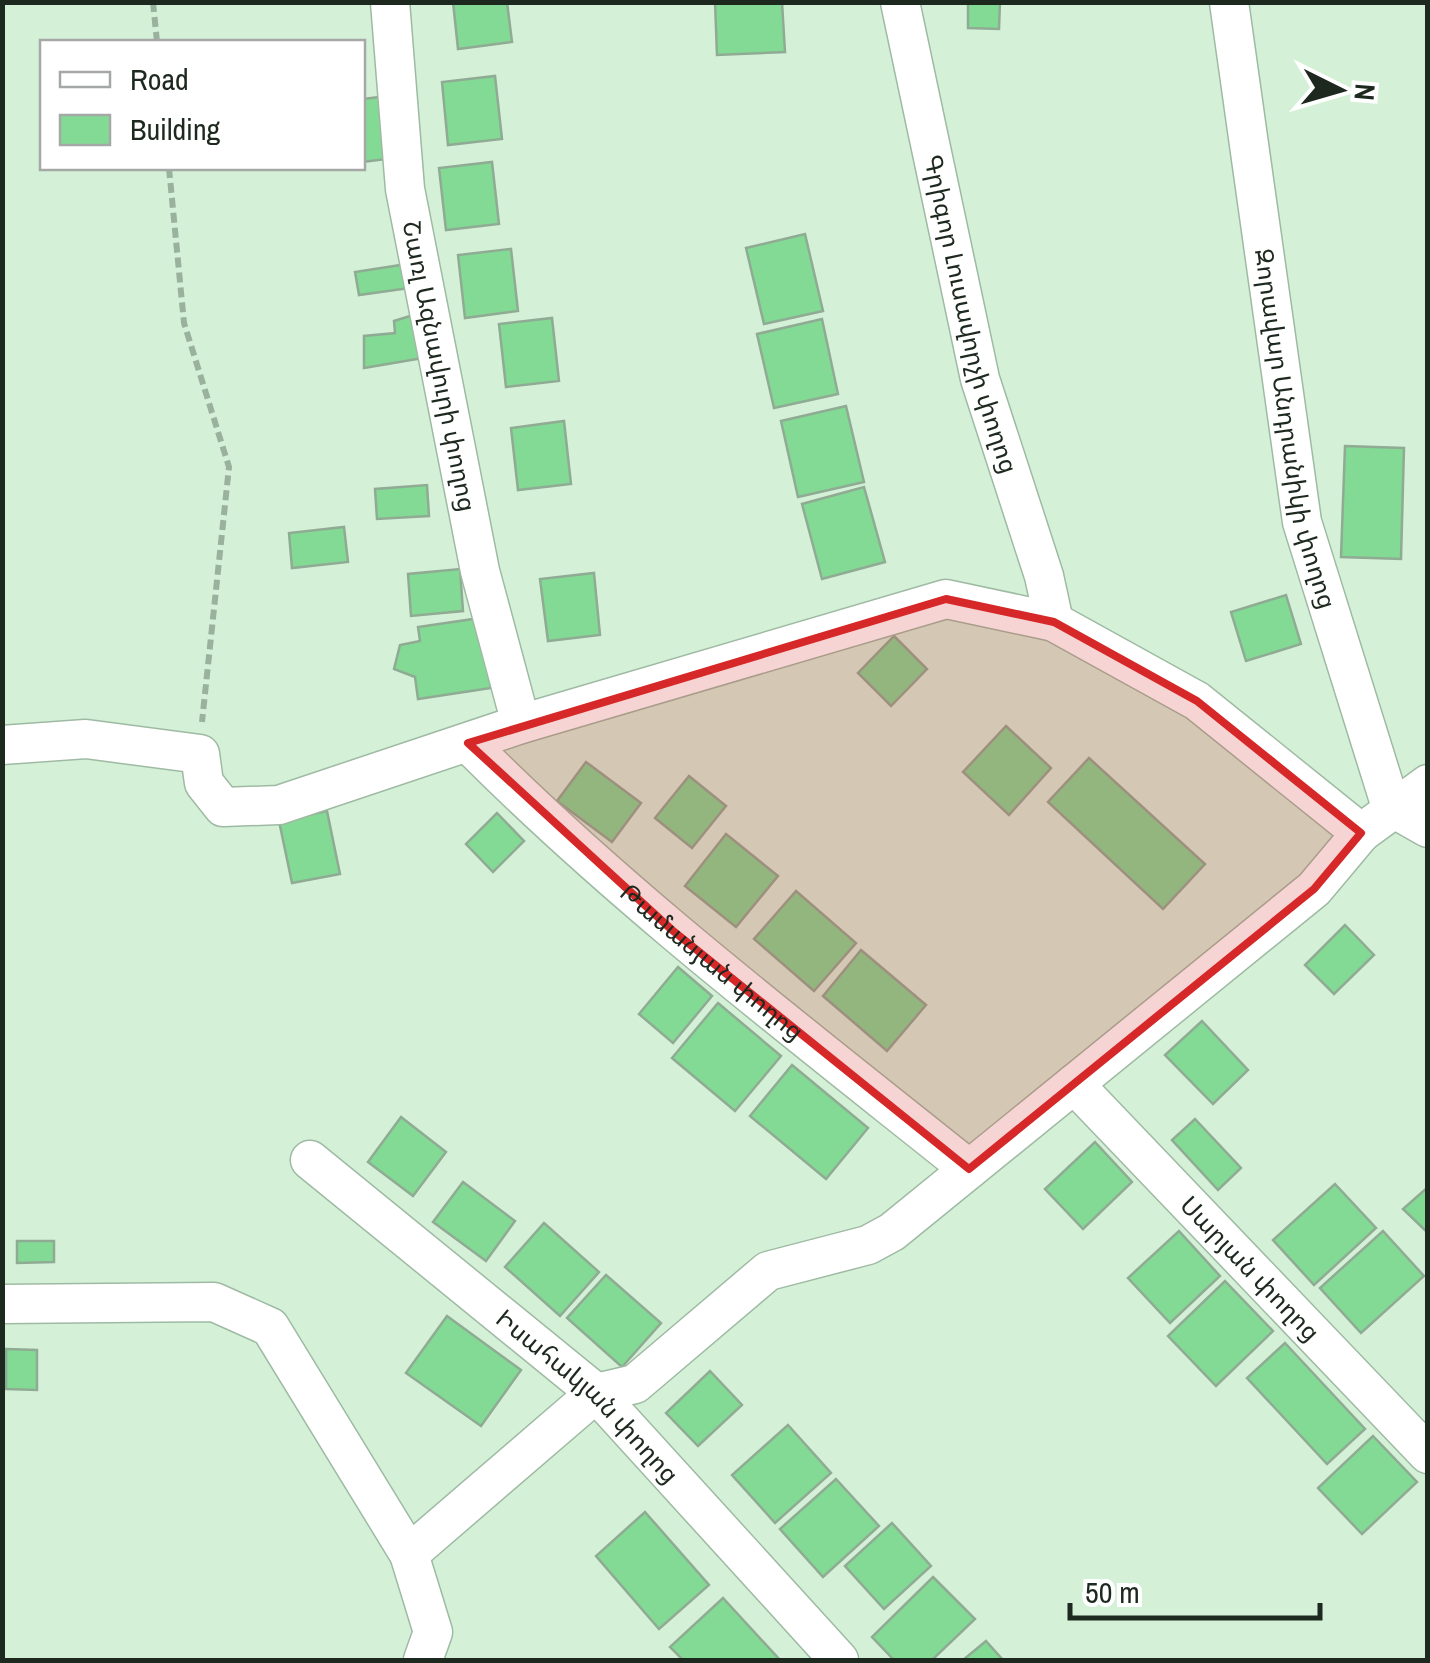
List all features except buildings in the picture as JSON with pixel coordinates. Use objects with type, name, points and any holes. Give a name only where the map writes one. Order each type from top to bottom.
[{"type":"street","name":"Շառլ Ազնավուրի փողոց","points":[[390,2],[405,190],[480,572],[521,724]]},
{"type":"street","name":"Գրիգոր Լուսավորչի փողոց","points":[[900,2],[980,379],[1044,576],[1054,622]]},
{"type":"street","name":"Զորավար Անդրանիկի փողոց","points":[[1229,2],[1302,522],[1391,807]]},
{"type":"street","points":[[2,745],[86,738],[200,754],[204,783],[223,807],[279,805],[521,724],[946,598],[1054,622],[1197,700],[1361,832]]},
{"type":"street","name":"Թամանյան փողոց","points":[[468,743],[524,800],[672,930],[968,1169]]},
{"type":"street","points":[[410,1554],[596,1393],[635,1384],[768,1271],[868,1245],[892,1232],[1314,889],[1361,832],[1428,784]]},
{"type":"street","points":[[1391,807],[1428,828]]},
{"type":"street","name":"Սարյան փողոց","points":[[1074,1084],[1428,1454]]},
{"type":"street","name":"Իսահակյան փողոց","points":[[310,1160],[596,1393],[839,1660]]},
{"type":"street","points":[[2,1304],[214,1302],[270,1326],[410,1554],[433,1632],[422,1660]]},
{"type":"path","points":[[153,2],[157,40]]},
{"type":"path","points":[[169,170],[184,324],[229,467],[200,754]]},
{"type":"highlighted area","points":[[946,599],[1054,622],[1197,701],[1361,833],[1314,889],[969,1169],[672,930],[468,743]]}]
